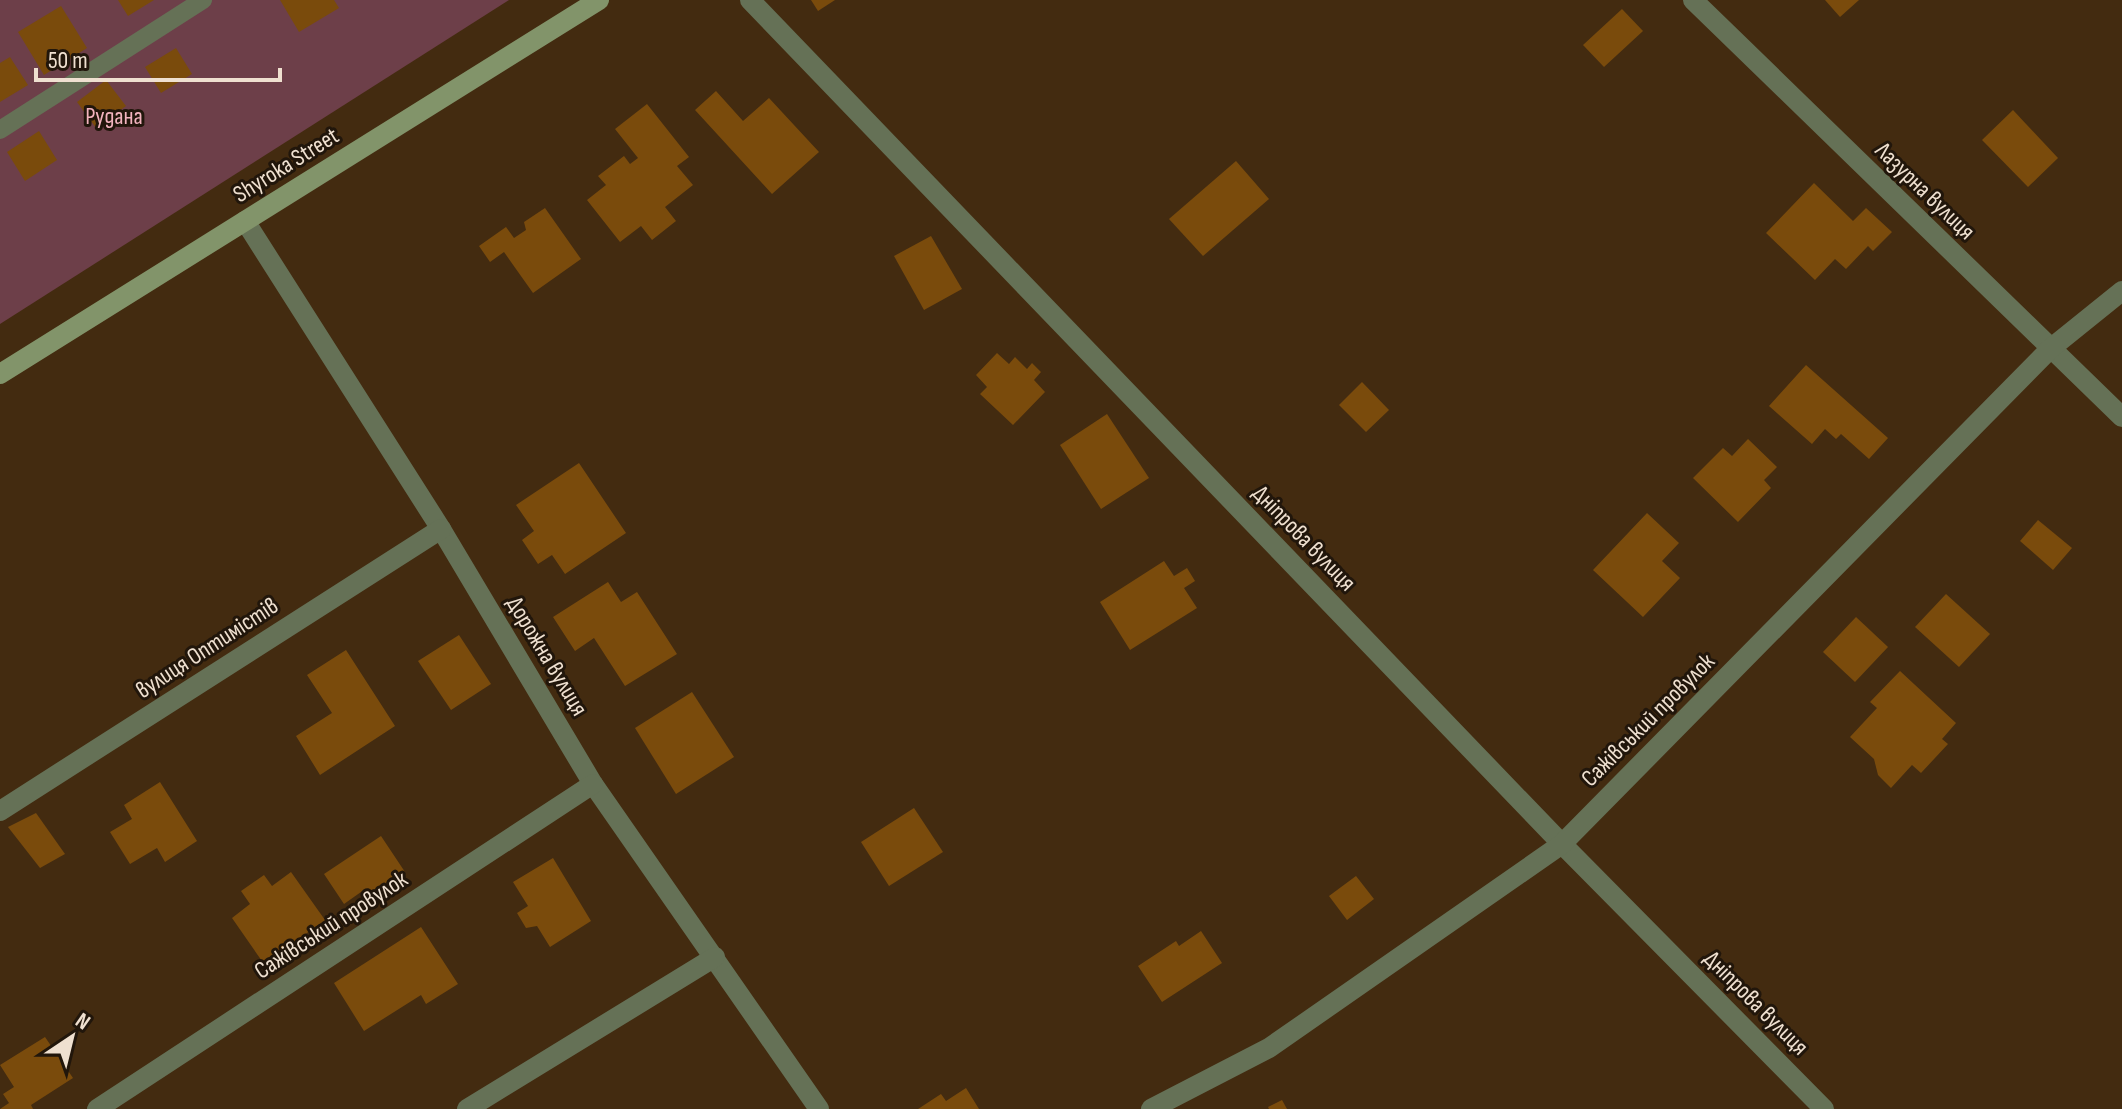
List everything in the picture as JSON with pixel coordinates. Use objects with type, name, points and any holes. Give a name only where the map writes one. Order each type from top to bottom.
[{"type":"street","name":"Shyroka Street","points":[[0,374],[599,0]]},
{"type":"street","name":"Дніпрова вулиця","points":[[750,0],[1562,844],[1824,1109]]},
{"type":"street","name":"Лазурна вулиця","points":[[1693,0],[2122,417]]},
{"type":"street","name":"Дорожна вулиця","points":[[245,221],[441,529],[593,784],[819,1109]]},
{"type":"street","name":"Сажівський провулок","points":[[1151,1109],[1269,1048],[1562,844],[2050,349],[2122,291]]},
{"type":"street","name":"вулиця Оптимістів","points":[[0,811],[441,529]]},
{"type":"street","name":"Сажівський провулок","points":[[97,1109],[593,784]]},
{"type":"street","points":[[467,1109],[715,957]]},
{"type":"lane","points":[[0,130],[203,0]]},
{"type":"green space","name":"Рудана","points":[[0,0],[509,0],[0,324]]},
{"type":"building","points":[[118,0],[154,0],[128,16]]},
{"type":"building","points":[[280,0],[334,0],[339,8],[299,32]]},
{"type":"building","points":[[811,0],[835,0],[818,11]]},
{"type":"building","points":[[1825,0],[1859,0],[1840,17]]},
{"type":"building","points":[[61,6],[87,48],[44,75],[18,32]]},
{"type":"building","points":[[1622,9],[1643,31],[1604,67],[1583,45]]},
{"type":"building","points":[[176,48],[192,74],[161,93],[145,67]]},
{"type":"building","points":[[10,57],[28,85],[0,102],[0,63]]},
{"type":"building","points":[[106,80],[126,106],[96,128],[77,102]]},
{"type":"building","points":[[716,91],[743,121],[769,98],[819,152],[772,194],[695,110]]},
{"type":"building","points":[[647,104],[689,157],[677,166],[693,185],[665,207],[676,221],[652,240],[641,226],[620,242],[587,200],[606,185],[598,176],[624,156],[630,164],[638,158],[615,129]]},
{"type":"building","points":[[2013,110],[2058,158],[2028,187],[1982,140]]},
{"type":"building","points":[[39,131],[57,160],[25,181],[7,152]]},
{"type":"building","points":[[1236,161],[1269,199],[1203,256],[1169,219]]},
{"type":"building","points":[[1814,183],[1853,221],[1866,208],[1892,232],[1873,251],[1868,246],[1846,269],[1835,259],[1815,280],[1766,233]]},
{"type":"building","points":[[545,208],[581,259],[533,293],[504,252],[490,262],[479,246],[506,227],[514,238],[526,230],[524,222]]},
{"type":"building","points":[[931,236],[962,289],[924,310],[894,256]]},
{"type":"building","points":[[997,353],[1009,364],[1015,357],[1027,369],[1032,363],[1041,372],[1034,380],[1045,392],[1013,425],[980,394],[987,387],[976,375]]},
{"type":"building","points":[[1806,365],[1888,438],[1869,459],[1841,434],[1836,439],[1825,429],[1812,444],[1769,406]]},
{"type":"building","points":[[1362,382],[1389,410],[1366,432],[1339,405]]},
{"type":"building","points":[[1107,414],[1149,478],[1101,509],[1060,445]]},
{"type":"building","points":[[1748,439],[1777,467],[1764,480],[1771,488],[1738,522],[1693,478],[1723,448],[1732,456]]},
{"type":"building","points":[[579,463],[626,533],[565,574],[552,555],[538,564],[522,540],[534,531],[516,505]]},
{"type":"building","points":[[1647,513],[1679,543],[1662,561],[1680,578],[1643,617],[1593,570]]},
{"type":"building","points":[[2038,520],[2072,548],[2053,570],[2020,541]]},
{"type":"building","points":[[1164,561],[1174,576],[1187,568],[1195,581],[1184,588],[1197,608],[1130,650],[1100,602]]},
{"type":"building","points":[[608,582],[621,602],[637,592],[677,654],[625,686],[594,638],[575,651],[553,617]]},
{"type":"building","points":[[1946,594],[1990,634],[1959,667],[1915,627]]},
{"type":"building","points":[[1856,617],[1888,647],[1855,682],[1823,652]]},
{"type":"building","points":[[459,635],[491,684],[451,710],[418,661]]},
{"type":"building","points":[[346,650],[395,726],[320,775],[296,736],[332,713],[307,675]]},
{"type":"building","points":[[1900,671],[1956,723],[1942,739],[1948,744],[1921,773],[1912,765],[1891,788],[1878,775],[1874,759],[1850,737],[1877,708],[1870,702]]},
{"type":"building","points":[[692,692],[734,757],[676,794],[635,728]]},
{"type":"building","points":[[160,782],[197,841],[165,862],[157,848],[130,864],[110,832],[132,819],[124,805]]},
{"type":"building","points":[[914,808],[943,852],[889,886],[861,842]]},
{"type":"building","points":[[36,813],[65,854],[40,868],[8,827]]},
{"type":"building","points":[[381,836],[405,872],[366,899],[361,892],[344,904],[324,874]]},
{"type":"building","points":[[553,858],[591,921],[550,947],[537,926],[526,928],[517,913],[528,906],[513,882]]},
{"type":"building","points":[[291,872],[325,920],[264,964],[232,918],[250,904],[241,891],[264,875],[272,886]]},
{"type":"building","points":[[1356,876],[1374,899],[1347,920],[1329,896]]},
{"type":"building","points":[[421,927],[458,984],[426,1004],[421,995],[364,1031],[334,983]]},
{"type":"building","points":[[1201,931],[1222,963],[1162,1002],[1138,966],[1176,941],[1179,946]]},
{"type":"building","points":[[45,1037],[73,1078],[31,1105],[33,1109],[0,1109],[9,1103],[3,1094],[14,1087],[0,1065]]},
{"type":"building","points":[[966,1088],[979,1109],[918,1109],[941,1094],[946,1101]]},
{"type":"building","points":[[1282,1100],[1287,1109],[1269,1109],[1268,1107]]}]
